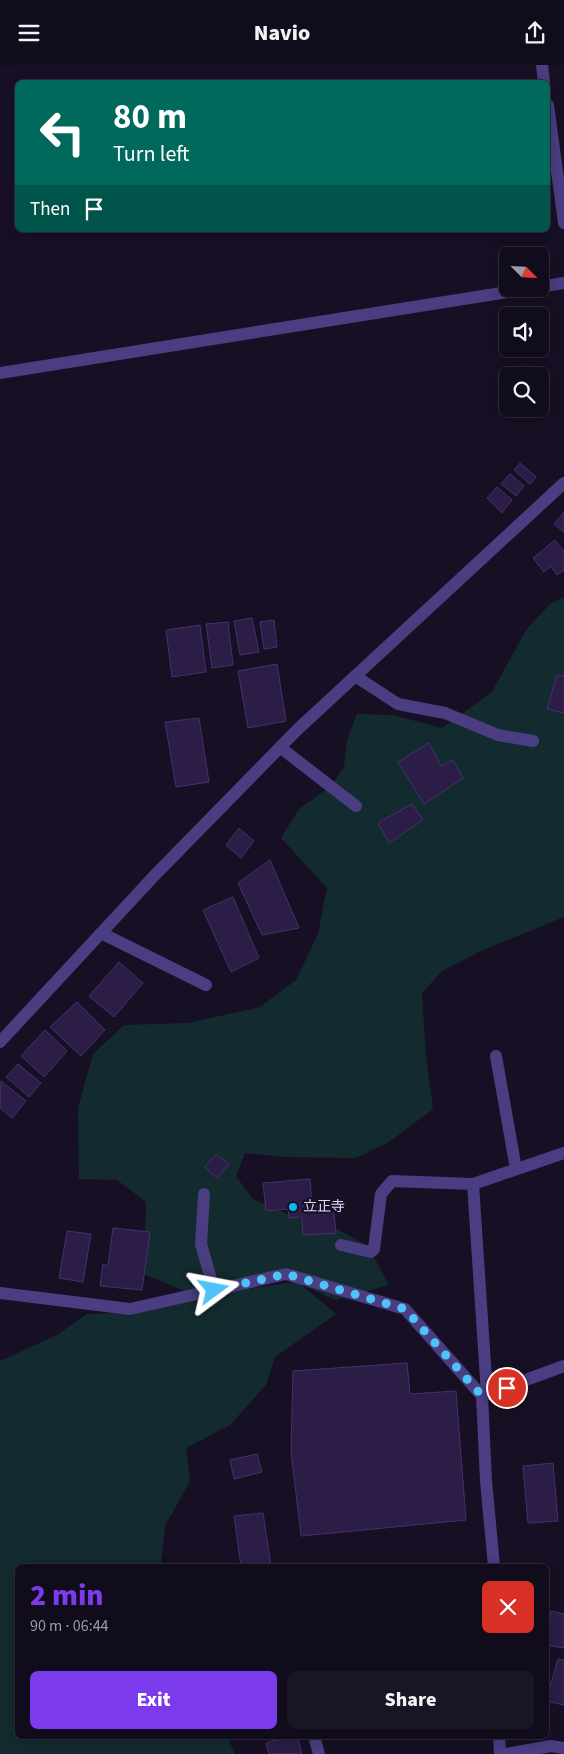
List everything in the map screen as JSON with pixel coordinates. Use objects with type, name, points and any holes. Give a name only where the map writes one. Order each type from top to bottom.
[{"type":"street","points":[[542,65],[544,80]]},
{"type":"street","points":[[550,120],[564,223]]},
{"type":"street","points":[[549,286],[564,283]]},
{"type":"street","points":[[0,373],[499,293]]},
{"type":"street","points":[[0,1042],[154,876],[281,748],[355,676],[564,483]]},
{"type":"street","points":[[355,676],[398,704],[445,713],[498,735],[533,741]]},
{"type":"street","points":[[281,748],[356,806]]},
{"type":"street","points":[[101,933],[206,985]]},
{"type":"street","points":[[496,1056],[516,1169]]},
{"type":"street","points":[[341,1245],[371,1252],[374,1249],[381,1194],[392,1181],[472,1183],[564,1153]]},
{"type":"street","points":[[472,1183],[485,1395],[486,1481],[494,1564]]},
{"type":"street","points":[[204,1194],[201,1244],[214,1290]]},
{"type":"street","points":[[0,1293],[130,1309],[286,1274],[405,1309],[485,1395]]},
{"type":"street","points":[[485,1395],[564,1366]]},
{"type":"street","points":[[315,1739],[318,1754]]},
{"type":"street","points":[[499,1739],[500,1754]]},
{"type":"street","points":[[506,1754],[551,1746],[564,1748]]},
{"type":"green space","points":[[564,597],[564,917],[485,949],[442,971],[422,993],[426,1055],[433,1109],[389,1142],[356,1158],[284,1157],[245,1153],[236,1176],[253,1199],[289,1215],[339,1230],[368,1246],[389,1285],[335,1300],[299,1283],[336,1314],[275,1357],[266,1385],[230,1425],[186,1448],[190,1481],[165,1526],[161,1564],[15,1564],[15,1739],[228,1739],[235,1754],[0,1754],[0,1361],[57,1335],[87,1314],[122,1313],[166,1301],[295,1282],[289,1278],[192,1294],[144,1274],[146,1202],[117,1180],[79,1179],[78,1108],[93,1054],[124,1025],[188,1023],[260,1007],[296,980],[318,934],[327,888],[281,838],[299,809],[331,786],[344,767],[347,740],[357,714],[393,715],[442,728],[492,692],[526,630],[550,604]]},
{"type":"building","points":[[520,463],[536,477],[530,484],[514,470]]},
{"type":"building","points":[[510,474],[524,486],[516,496],[501,484]]},
{"type":"building","points":[[497,487],[512,500],[502,513],[487,498]]},
{"type":"building","points":[[564,512],[564,532],[554,524]]},
{"type":"building","points":[[555,540],[564,551],[564,570],[557,575],[551,566],[544,572],[533,558]]},
{"type":"building","points":[[252,618],[259,652],[240,655],[234,621]]},
{"type":"building","points":[[274,620],[277,647],[264,649],[260,622]]},
{"type":"building","points":[[228,622],[233,665],[212,668],[206,624]]},
{"type":"building","points":[[200,625],[206,672],[172,677],[166,630]]},
{"type":"building","points":[[277,664],[286,721],[248,728],[238,671]]},
{"type":"building","points":[[557,675],[564,676],[564,713],[547,709]]},
{"type":"building","points":[[199,718],[209,782],[176,787],[165,722]]},
{"type":"building","points":[[429,743],[441,766],[453,760],[463,778],[424,804],[398,762]]},
{"type":"building","points":[[412,804],[423,820],[389,843],[378,823]]},
{"type":"building","points":[[239,828],[254,841],[241,858],[226,845]]},
{"type":"building","points":[[270,860],[299,928],[262,935],[238,883]]},
{"type":"building","points":[[233,897],[259,958],[231,972],[203,910]]},
{"type":"building","points":[[119,962],[143,983],[114,1017],[89,996]]},
{"type":"building","points":[[77,1002],[105,1030],[81,1056],[50,1027]]},
{"type":"building","points":[[45,1030],[67,1051],[44,1077],[21,1056]]},
{"type":"building","points":[[18,1064],[41,1083],[29,1097],[6,1077]]},
{"type":"building","points":[[1,1081],[26,1101],[12,1118],[0,1108]]},
{"type":"building","points":[[216,1154],[229,1164],[217,1178],[205,1167]]},
{"type":"building","name":"立正寺","points":[[310,1179],[312,1205],[320,1204],[321,1214],[334,1213],[336,1233],[303,1235],[302,1217],[289,1218],[288,1209],[266,1211],[263,1183]]},
{"type":"building","points":[[113,1228],[150,1232],[142,1290],[100,1286],[103,1264],[108,1266]]},
{"type":"building","points":[[67,1231],[91,1234],[83,1282],[59,1278]]},
{"type":"building","points":[[407,1363],[410,1394],[456,1391],[466,1520],[301,1536],[291,1451],[293,1371]]},
{"type":"building","points":[[257,1454],[262,1472],[234,1479],[230,1460]]},
{"type":"building","points":[[553,1463],[558,1521],[528,1523],[523,1466]]},
{"type":"building","points":[[263,1513],[271,1564],[241,1564],[234,1516]]},
{"type":"building","points":[[551,1611],[564,1614],[564,1648],[549,1646]]},
{"type":"building","points":[[558,1659],[564,1660],[564,1705],[549,1702],[549,1690]]},
{"type":"building","points":[[280,1739],[298,1739],[302,1754],[269,1754],[266,1743]]},
{"type":"place","name":"立正寺","points":[[293,1207]]},
{"type":"route","points":[[214,1290],[286,1274],[405,1309],[482,1396],[507,1388]]}]
